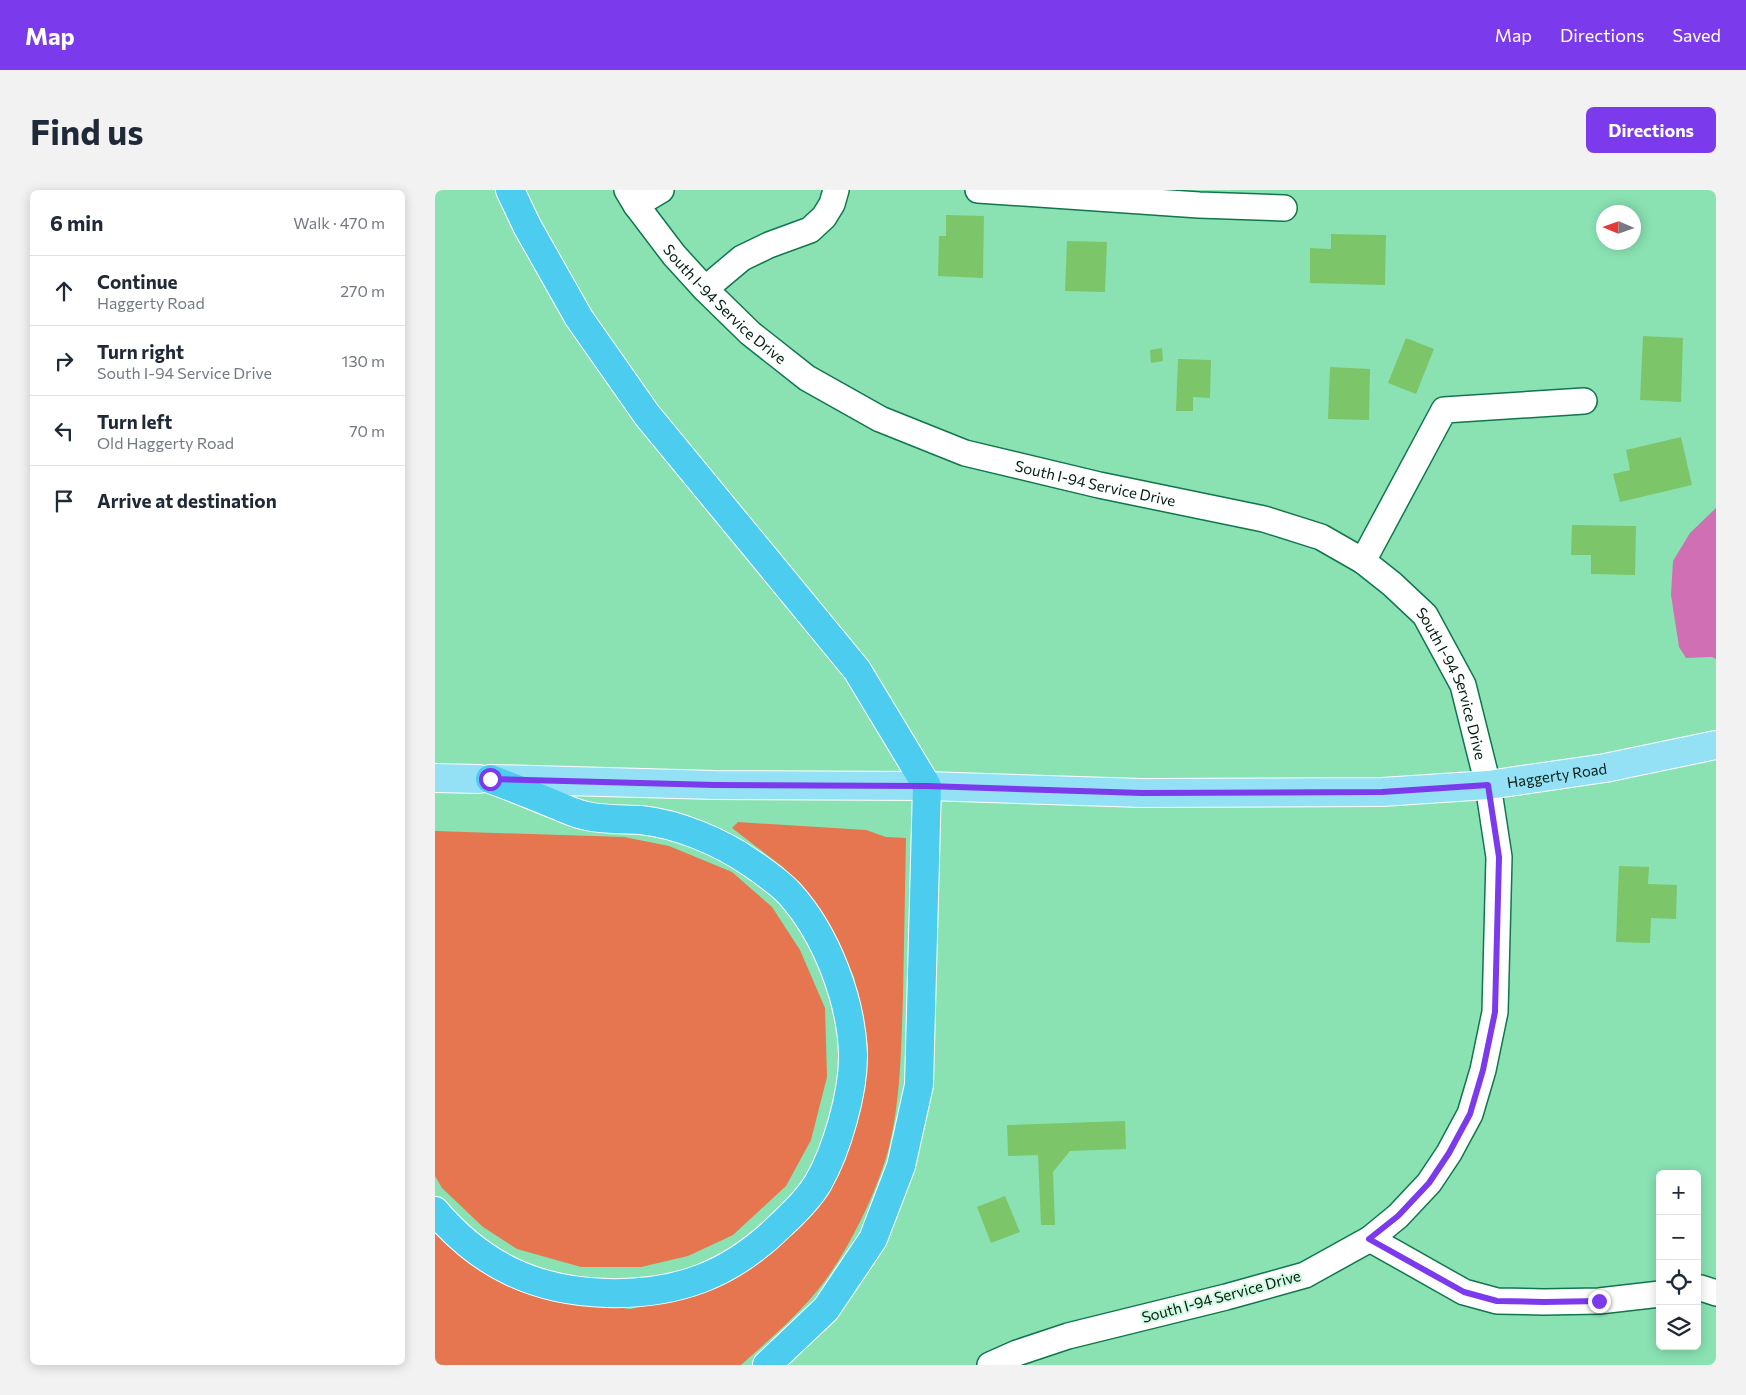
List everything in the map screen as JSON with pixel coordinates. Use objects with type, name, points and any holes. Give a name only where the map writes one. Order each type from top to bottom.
[{"type":"highway","points":[[510,190],[527,226],[579,318],[647,415],[857,670],[927,786],[919,1085],[901,1166],[873,1239],[837,1293],[826,1308],[767,1365]]},
{"type":"highway","points":[[435,1211],[465,1242],[486,1257],[519,1276],[550,1286],[589,1292],[634,1294],[675,1287],[713,1274],[741,1260],[766,1241],[793,1214],[817,1184],[837,1140],[848,1102],[853,1054],[848,1010],[834,966],[811,921],[789,892],[726,846],[685,831],[645,821],[586,816],[485,779]]},
{"type":"main road","name":"Haggerty Road","points":[[435,778],[715,785],[927,786],[1142,793],[1382,792],[1488,785],[1605,768],[1716,745]]},
{"type":"street","points":[[631,197],[661,190]]},
{"type":"street","points":[[705,289],[742,258],[769,245],[810,230],[823,217],[832,204],[836,190]]},
{"type":"street","points":[[978,190],[1199,205],[1284,208]]},
{"type":"street","name":"South I-94 Service Drive","points":[[631,197],[674,255],[705,289],[749,333],[807,378],[880,419],[965,453],[1099,485],[1263,518],[1321,537],[1363,561],[1398,590],[1425,616],[1463,685],[1488,785],[1499,857],[1495,1012],[1483,1070],[1470,1114],[1449,1153],[1429,1183],[1398,1216],[1369,1239],[1305,1274],[1226,1298],[1068,1336],[1017,1353],[990,1365]]},
{"type":"street","points":[[1363,561],[1444,410],[1585,401]]},
{"type":"street","points":[[1369,1239],[1464,1292],[1497,1301],[1599,1301],[1656,1294]]},
{"type":"shaded area","points":[[1716,508],[1716,659],[1712,657],[1686,658],[1679,647],[1671,595],[1673,561],[1690,533]]},
{"type":"shaded area","points":[[738,822],[866,830],[886,837],[906,838],[902,1035],[896,1110],[889,1147],[878,1181],[862,1218],[844,1252],[824,1282],[805,1305],[741,1365],[435,1365],[435,1233],[473,1266],[535,1296],[630,1309],[696,1296],[770,1255],[821,1199],[860,1112],[868,1045],[854,977],[825,916],[783,867],[732,828]]},
{"type":"shaded area","points":[[435,831],[624,837],[669,846],[732,872],[772,907],[800,950],[825,1008],[827,1077],[811,1140],[786,1186],[733,1235],[688,1256],[641,1267],[581,1267],[517,1249],[483,1227],[442,1188],[435,1176]]},
{"type":"building","points":[[946,215],[984,216],[983,278],[938,276],[939,236],[946,236]]},
{"type":"building","points":[[1331,234],[1386,235],[1385,285],[1310,283],[1310,248],[1331,249]]},
{"type":"building","points":[[1067,241],[1107,242],[1105,292],[1065,291]]},
{"type":"building","points":[[1643,336],[1683,338],[1681,402],[1640,400]]},
{"type":"building","points":[[1406,338],[1434,349],[1416,394],[1388,383]]},
{"type":"building","points":[[1162,348],[1163,361],[1151,363],[1150,350]]},
{"type":"building","points":[[1178,359],[1211,360],[1210,398],[1193,397],[1193,411],[1176,411]]},
{"type":"building","points":[[1330,367],[1370,369],[1369,420],[1328,419]]},
{"type":"building","points":[[1681,437],[1692,485],[1620,502],[1613,474],[1630,470],[1626,450]]},
{"type":"building","points":[[1572,525],[1636,526],[1635,575],[1591,574],[1591,555],[1571,555]]},
{"type":"building","points":[[1619,866],[1649,867],[1648,884],[1677,885],[1676,919],[1651,918],[1650,943],[1616,942]]},
{"type":"building","points":[[1125,1121],[1126,1149],[1070,1151],[1053,1172],[1055,1225],[1041,1225],[1038,1155],[1008,1156],[1007,1125]]},
{"type":"building","points":[[1005,1196],[1020,1232],[991,1243],[977,1207]]},
{"type":"route","points":[[490,779],[715,785],[927,786],[1142,793],[1382,792],[1488,785],[1499,857],[1495,1012],[1483,1070],[1470,1114],[1449,1153],[1429,1183],[1398,1216],[1369,1239],[1464,1292],[1497,1301],[1599,1301]]}]
